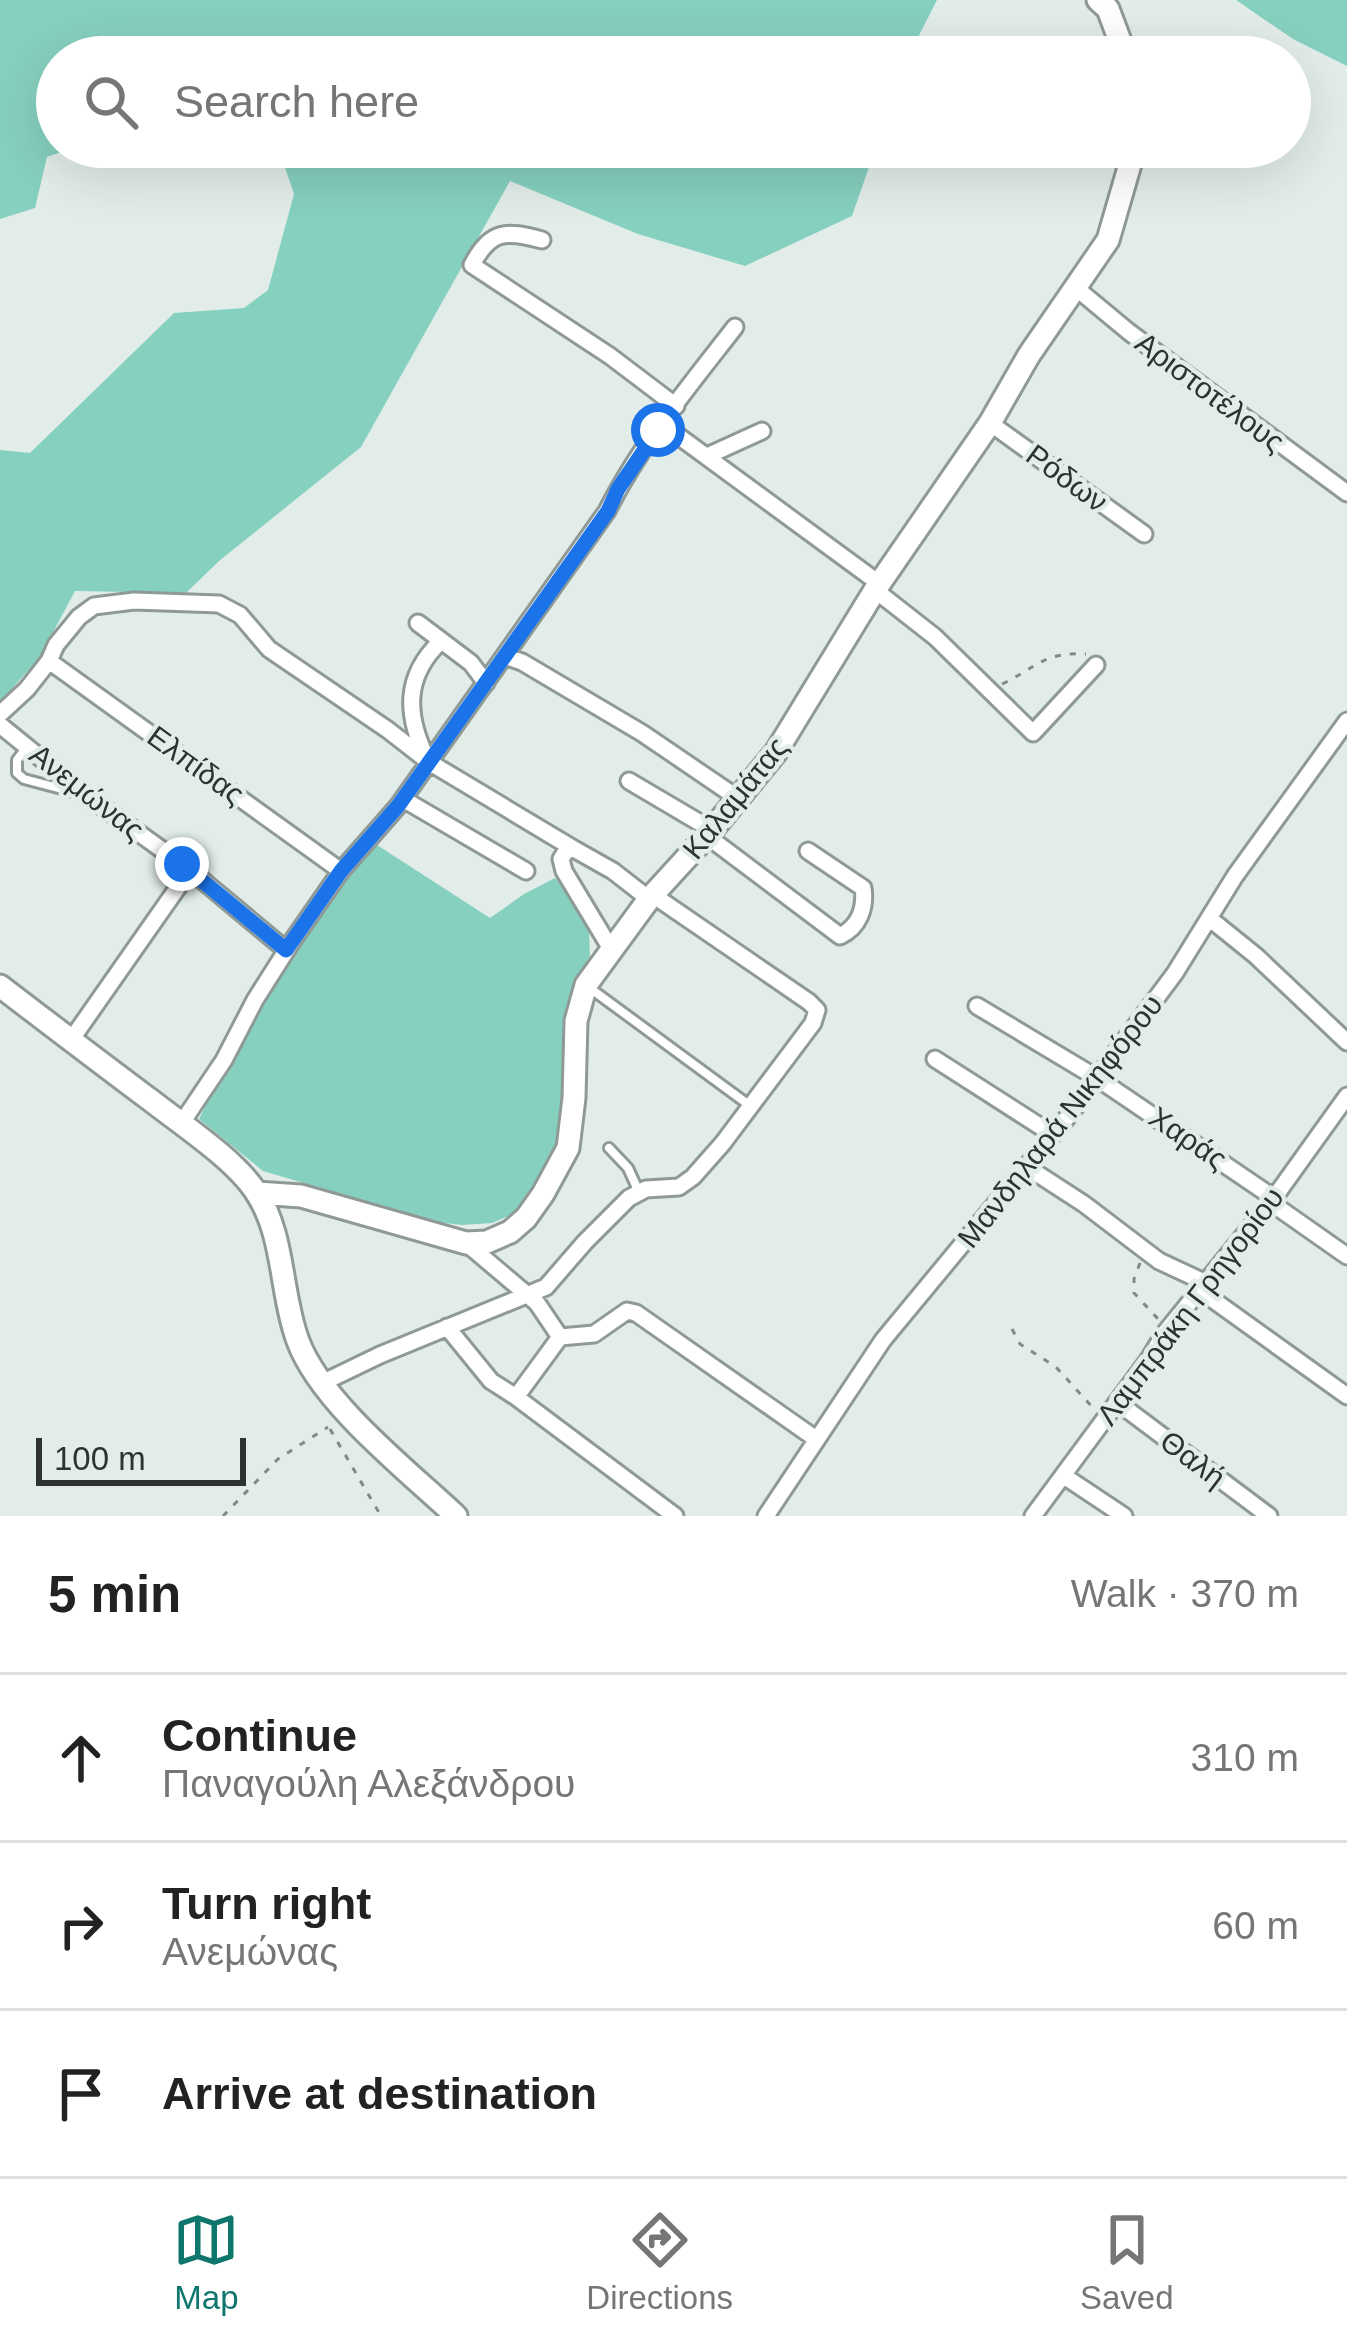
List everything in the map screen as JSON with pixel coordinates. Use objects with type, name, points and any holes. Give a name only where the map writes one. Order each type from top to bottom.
[{"type":"street","points":[[1098,0],[1108,9],[1118,36]]},
{"type":"street","name":"Καλαμάτας","points":[[466,1243],[487,1242],[510,1232],[543,1194],[568,1148],[576,1021],[586,985],[651,897],[776,752],[878,587],[1108,240],[1129,168]]},
{"type":"street","points":[[542,240],[496,235],[482,246],[472,265],[610,356],[676,406]]},
{"type":"street","name":"Αριστοτέλους","points":[[1076,288],[1347,493]]},
{"type":"street","points":[[181,1124],[206,1090],[286,950],[341,871],[403,799],[608,511],[662,424],[735,327]]},
{"type":"street","name":"Ρόδων","points":[[990,423],[1144,534]]},
{"type":"street","points":[[662,424],[878,587],[1034,733],[1096,665]]},
{"type":"street","points":[[707,456],[762,431]]},
{"type":"street","points":[[0,715],[27,689],[79,617],[94,606],[134,601],[219,604],[241,615],[269,649],[429,762],[613,871],[817,1010],[813,1023],[750,1106],[680,1187],[638,1191],[546,1287],[322,1383]]},
{"type":"street","points":[[418,623],[471,663],[485,683]]},
{"type":"street","points":[[429,762],[413,723],[413,686],[428,654],[441,641]]},
{"type":"street","points":[[505,656],[642,733],[740,799]]},
{"type":"street","name":"Ελπίδας","points":[[49,661],[341,871]]},
{"type":"street","name":"Μανδηλαρά Νικηφόρου","points":[[766,1516],[883,1340],[1027,1167],[1175,973],[1235,876],[1347,721]]},
{"type":"street","name":"Ανεμώνας","points":[[0,725],[286,950]]},
{"type":"street","points":[[629,781],[710,833],[840,936],[851,931],[860,917],[863,888],[808,850]]},
{"type":"street","points":[[403,799],[526,872]]},
{"type":"street","points":[[574,850],[566,851],[561,859],[564,871],[611,949]]},
{"type":"street","points":[[71,1040],[190,870]]},
{"type":"street","points":[[1208,918],[1347,1042]]},
{"type":"street","points":[[0,986],[242,1175],[257,1193],[274,1232],[298,1342],[322,1383],[341,1407],[456,1516]]},
{"type":"street","name":"Χαράς","points":[[977,1006],[1097,1078],[1347,1256]]},
{"type":"street","points":[[935,1060],[1052,1134]]},
{"type":"street","name":"Λαμπράκη Γρηγορίου","points":[[1033,1516],[1163,1334],[1344,1105]]},
{"type":"street","points":[[1027,1167],[1201,1285],[1347,1396]]},
{"type":"street","points":[[257,1193],[302,1196],[466,1243],[528,1296],[560,1337]]},
{"type":"street","points":[[516,1397],[560,1337],[594,1334],[627,1311],[816,1439]]},
{"type":"street","points":[[448,1327],[491,1381],[675,1516]]},
{"type":"street","name":"Θαλή","points":[[1117,1402],[1269,1516]]},
{"type":"street","points":[[1064,1476],[1124,1516]]},
{"type":"lane","points":[[28,746],[17,760],[17,773],[24,779],[86,795]]},
{"type":"lane","points":[[586,985],[750,1106]]},
{"type":"lane","points":[[609,1148],[628,1168],[638,1191]]},
{"type":"path","points":[[989,690],[1058,654],[1085,653],[1096,665]]},
{"type":"path","points":[[1142,1249],[1134,1293],[1162,1323],[1163,1334]]},
{"type":"path","points":[[1012,1329],[1020,1344],[1056,1367],[1103,1420]]},
{"type":"path","points":[[224,1516],[278,1460],[328,1426],[381,1516]]},
{"type":"green space","points":[[0,0],[937,0],[919,36],[36,36],[36,168],[44,168],[35,208],[0,219]]},
{"type":"green space","points":[[1236,0],[1347,0],[1347,66],[1311,48],[1311,36],[1289,36]]},
{"type":"green space","points":[[285,168],[869,168],[852,216],[745,266],[638,234],[510,181],[361,447],[186,593],[75,591],[40,657],[0,702],[0,450],[30,453],[174,313],[244,308],[268,290],[294,194]]},
{"type":"green space","points":[[377,845],[490,918],[555,878],[567,889],[589,932],[590,956],[570,1004],[561,1141],[536,1187],[513,1214],[492,1223],[436,1222],[263,1171],[199,1119],[292,952],[367,849]]},
{"type":"route","points":[[182,864],[286,950],[341,871],[398,806],[608,511],[658,430]]}]
